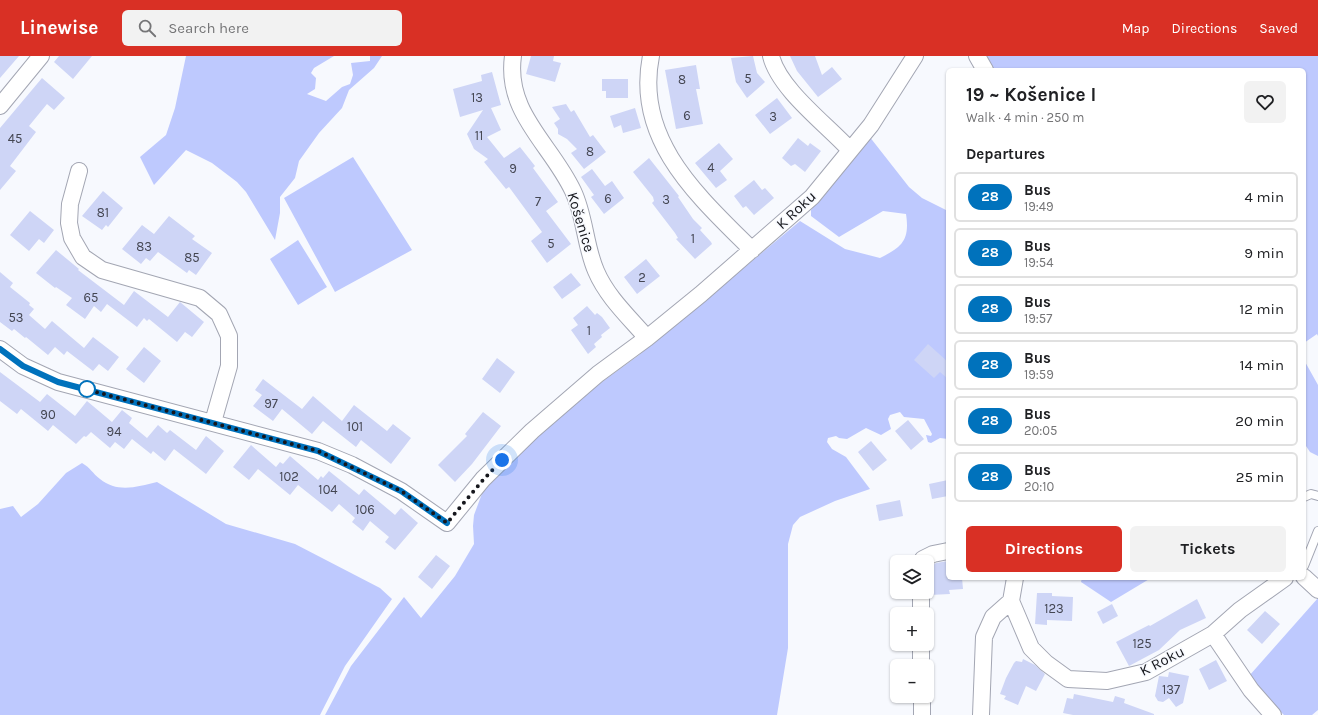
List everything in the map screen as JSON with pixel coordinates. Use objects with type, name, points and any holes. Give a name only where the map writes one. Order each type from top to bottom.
[{"type":"street","points":[[0,106],[41,56]]},
{"type":"street","name":"Košenice","points":[[513,56],[512,79],[518,104],[532,127],[557,161],[574,193],[596,270],[612,298],[647,338]]},
{"type":"street","points":[[651,56],[647,89],[651,116],[663,147],[698,194],[752,250]]},
{"type":"street","points":[[771,56],[773,63],[786,86],[849,149]]},
{"type":"street","name":"K Roku","points":[[213,422],[318,451],[401,491],[447,523],[483,480],[532,431],[598,374],[647,338],[812,198],[849,149],[871,125],[915,56]]},
{"type":"street","points":[[977,56],[983,68]]},
{"type":"street","points":[[0,349],[23,366],[58,382],[213,422],[229,366],[229,336],[219,314],[200,298],[102,270],[83,257],[72,238],[69,223],[70,204],[79,171]]},
{"type":"street","points":[[931,555],[946,551]]},
{"type":"street","points":[[1306,579],[1318,590]]},
{"type":"street","points":[[981,715],[984,636],[993,617],[1011,601],[1015,580]]},
{"type":"street","name":"K Roku","points":[[1011,601],[1031,648],[1046,663],[1068,679],[1107,681],[1146,672],[1213,634],[1240,610],[1282,580]]},
{"type":"street","points":[[1213,634],[1251,690],[1273,715]]},
{"type":"street","points":[[922,703],[922,715]]},
{"type":"lane","points":[[1306,496],[1311,494],[1318,496]]},
{"type":"lane","points":[[1306,561],[1318,531]]},
{"type":"shaded area","points":[[186,56],[334,56],[314,68],[311,73],[316,78],[315,89],[307,94],[326,101],[342,87],[350,84],[353,75],[351,63],[370,61],[370,56],[382,56],[374,68],[349,90],[342,108],[319,133],[299,161],[295,178],[280,197],[280,213],[275,240],[246,192],[237,182],[212,163],[186,150],[154,185],[140,157],[166,135],[175,108]]},
{"type":"shaded area","points":[[980,56],[1318,56],[1318,336],[1317,334],[1306,342],[1306,68],[987,68]]},
{"type":"shaded area","points":[[869,136],[909,187],[922,198],[946,210],[946,439],[940,438],[931,443],[928,442],[926,435],[931,436],[932,434],[924,419],[904,417],[900,412],[890,415],[888,419],[891,429],[881,435],[866,428],[847,439],[836,436],[828,438],[827,442],[832,449],[846,457],[870,489],[835,501],[800,517],[793,525],[788,544],[788,648],[777,715],[325,715],[351,666],[404,597],[421,618],[455,576],[474,544],[474,515],[483,491],[511,459],[595,387],[639,355],[800,221],[845,249],[880,258],[894,250],[903,242],[907,230],[906,214],[883,211],[839,237],[811,216],[811,210]]},
{"type":"shaded area","points":[[353,157],[412,250],[335,292],[284,198]]},
{"type":"shaded area","points":[[298,240],[327,287],[298,305],[270,259]]},
{"type":"shaded area","points":[[1306,364],[1318,385],[1318,456],[1310,452],[1306,446]]},
{"type":"shaded area","points":[[82,463],[100,479],[113,486],[127,488],[157,482],[226,524],[295,544],[380,588],[392,599],[345,666],[320,715],[0,715],[0,509],[13,506],[21,517],[38,504],[66,473]]},
{"type":"shaded area","points":[[1082,580],[1148,580],[1111,602],[1081,582]]},
{"type":"shaded area","points":[[1318,598],[1318,710],[1312,715],[1284,715],[1266,698],[1249,676]]},
{"type":"building","points":[[0,56],[19,56],[0,78]]},
{"type":"building","points":[[59,56],[92,56],[73,79],[54,62]]},
{"type":"building","points":[[531,56],[554,56],[553,61],[561,63],[555,82],[526,74]]},
{"type":"building","points":[[753,56],[757,73],[765,82],[747,98],[736,82],[731,58]]},
{"type":"building","points":[[790,56],[815,56],[822,75],[832,67],[842,79],[818,97],[797,71]]},
{"type":"building","points":[[696,65],[700,89],[696,89],[703,124],[676,129],[665,70]]},
{"type":"building","points":[[492,72],[501,105],[491,108],[501,130],[487,137],[504,158],[520,147],[535,166],[533,168],[558,202],[546,211],[571,244],[547,263],[531,241],[542,232],[509,187],[506,189],[484,162],[488,159],[474,149],[467,134],[483,110],[460,117],[453,89],[482,81],[481,75]]},
{"type":"building","points":[[42,78],[65,98],[54,110],[47,104],[29,126],[36,132],[10,166],[16,171],[0,190],[0,128]]},
{"type":"building","points":[[602,79],[628,79],[628,98],[606,98],[606,91],[602,91]]},
{"type":"building","points":[[777,98],[792,118],[770,134],[755,115]]},
{"type":"building","points":[[566,104],[571,112],[574,110],[590,137],[593,135],[606,152],[584,169],[571,153],[577,149],[567,139],[558,134],[558,129],[554,123],[560,119],[552,107]]},
{"type":"building","points":[[635,108],[641,128],[623,133],[621,125],[614,128],[610,116]]},
{"type":"building","points":[[798,138],[808,146],[810,143],[821,151],[805,172],[795,164],[791,166],[782,158]]},
{"type":"building","points":[[719,143],[733,159],[720,171],[727,180],[716,188],[695,163]]},
{"type":"building","points":[[649,158],[679,196],[678,197],[693,219],[702,228],[700,230],[712,244],[695,259],[676,239],[678,238],[675,233],[652,203],[654,201],[653,197],[633,172]]},
{"type":"building","points":[[592,169],[605,186],[612,181],[624,198],[604,214],[591,197],[594,195],[581,177]]},
{"type":"building","points":[[754,180],[762,190],[765,188],[774,198],[754,215],[746,206],[743,208],[734,196]]},
{"type":"building","points":[[103,191],[123,208],[108,227],[106,225],[102,230],[82,216]]},
{"type":"building","points":[[30,211],[54,230],[44,243],[39,239],[29,251],[10,235]]},
{"type":"building","points":[[169,216],[195,236],[192,239],[212,253],[196,275],[189,270],[187,273],[158,252],[150,261],[146,258],[141,264],[122,249],[142,225],[154,234]]},
{"type":"building","points":[[56,250],[79,269],[78,270],[124,305],[134,291],[168,317],[180,302],[204,322],[192,337],[185,332],[177,342],[149,319],[147,321],[144,318],[137,327],[107,304],[101,312],[94,306],[85,319],[66,305],[72,298],[56,287],[55,288],[36,273]]},
{"type":"building","points":[[646,259],[660,276],[637,294],[624,277]]},
{"type":"building","points":[[0,272],[13,283],[10,287],[30,303],[29,305],[34,309],[29,315],[45,329],[52,321],[84,348],[93,337],[119,357],[108,371],[99,364],[93,371],[67,351],[64,355],[55,347],[48,355],[26,337],[25,338],[14,329],[12,331],[0,322]]},
{"type":"building","points":[[571,273],[581,285],[562,299],[553,287]]},
{"type":"building","points":[[587,306],[595,315],[597,313],[602,317],[610,328],[601,335],[602,337],[594,344],[596,347],[588,354],[571,330],[578,325],[573,318]]},
{"type":"building","points":[[928,344],[946,360],[946,377],[940,372],[934,378],[914,360]]},
{"type":"building","points":[[144,347],[161,361],[144,383],[126,369]]},
{"type":"building","points":[[497,358],[515,372],[500,393],[482,379]]},
{"type":"building","points":[[0,372],[40,402],[47,394],[75,416],[87,401],[112,422],[122,410],[132,418],[129,423],[147,438],[158,425],[167,433],[170,430],[196,450],[206,436],[224,451],[206,474],[174,449],[165,461],[153,451],[151,454],[132,439],[124,449],[115,442],[110,448],[91,432],[86,437],[84,436],[76,444],[53,425],[48,431],[21,409],[17,414],[0,401]]},
{"type":"building","points":[[263,379],[302,409],[313,396],[342,421],[354,405],[387,431],[393,424],[411,438],[391,464],[361,440],[356,447],[323,421],[312,434],[282,409],[273,421],[253,406],[262,395],[255,390]]},
{"type":"building","points":[[483,412],[501,426],[472,464],[455,482],[438,465],[467,436],[465,434]]},
{"type":"building","points":[[908,420],[924,439],[911,450],[895,431]]},
{"type":"building","points":[[871,441],[887,460],[873,471],[858,452]]},
{"type":"building","points":[[251,445],[276,467],[280,462],[283,464],[290,456],[318,480],[321,476],[323,478],[329,471],[359,495],[364,489],[395,515],[401,508],[418,523],[395,550],[385,542],[389,537],[370,521],[363,531],[352,522],[355,518],[339,504],[332,512],[298,485],[290,495],[258,469],[249,480],[233,467]]},
{"type":"building","points":[[946,480],[946,496],[932,499],[929,484]]},
{"type":"building","points":[[900,500],[903,516],[879,521],[876,505]]},
{"type":"building","points":[[436,555],[450,566],[432,589],[418,577]]},
{"type":"building","points":[[946,561],[946,580],[962,580],[963,589],[949,590],[950,594],[934,595],[934,564]]},
{"type":"building","points":[[1037,593],[1052,593],[1052,596],[1073,597],[1072,621],[1047,620],[1047,625],[1035,624]]},
{"type":"building","points":[[1197,599],[1206,618],[1180,630],[1159,650],[1129,666],[1116,642],[1149,625],[1150,626]]},
{"type":"building","points":[[1112,604],[1118,616],[1103,624],[1097,612]]},
{"type":"building","points":[[1265,611],[1280,624],[1262,644],[1247,630]]},
{"type":"building","points":[[1023,659],[1035,665],[1045,674],[1036,691],[1026,686],[1018,705],[1004,699],[1006,696],[1000,694],[1014,663],[1016,661],[1022,662]]},
{"type":"building","points":[[1216,660],[1227,681],[1209,690],[1199,669]]},
{"type":"building","points":[[1169,672],[1189,676],[1183,703],[1176,707],[1169,698],[1163,702],[1158,701],[1155,696],[1159,676],[1168,677]]},
{"type":"building","points":[[1074,694],[1113,702],[1115,696],[1125,699],[1124,703],[1154,715],[1073,715],[1063,713],[1067,698],[1073,699]]},
{"type":"bus line","name":"28","points":[[0,349],[23,366],[58,382],[318,451],[352,465],[401,491],[447,523]]},
{"type":"route","points":[[87,389],[85,389],[318,451],[352,465],[401,491],[447,523],[502,460]]}]
